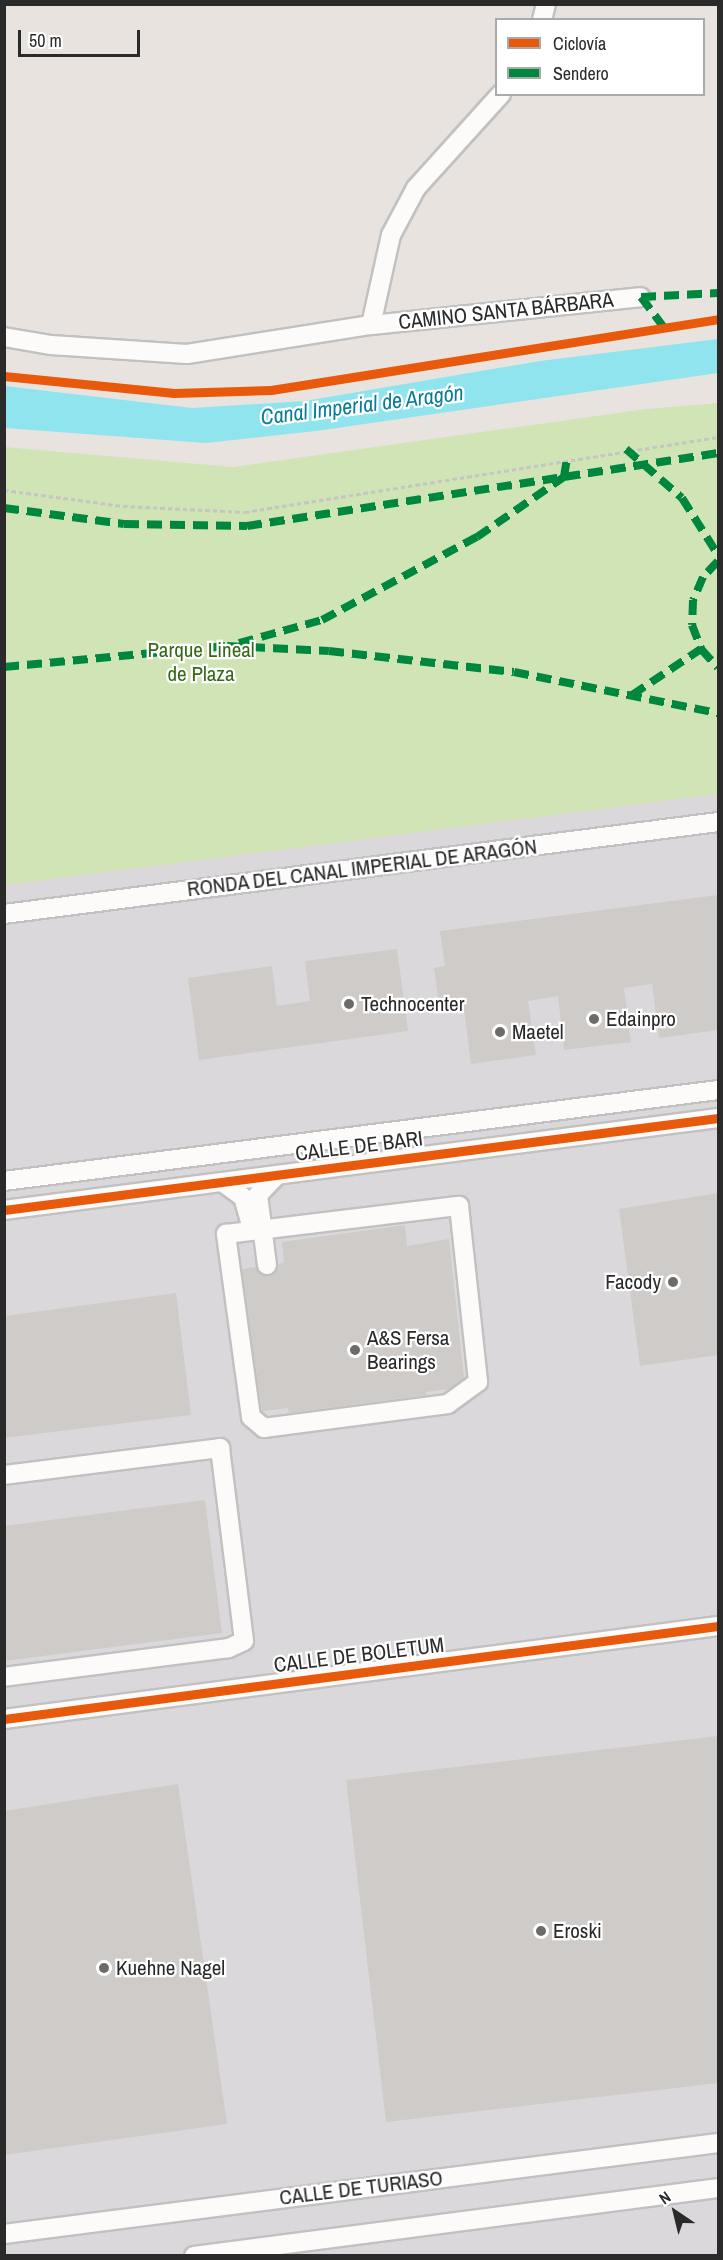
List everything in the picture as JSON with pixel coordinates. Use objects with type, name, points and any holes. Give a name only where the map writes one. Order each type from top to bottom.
[{"type":"street","name":"CAMINO SANTA BÁRBARA","points":[[371,325],[391,235],[416,188],[499,96]]},
{"type":"street","name":"CAMINO SANTA BÁRBARA","points":[[4,337],[51,345],[187,354],[371,325],[641,297]]},
{"type":"street","name":"RONDA DEL CANAL IMPERIAL DE ARAGÓN","points":[[4,914],[718,822]]},
{"type":"street","name":"CALLE DE BARI","points":[[4,1181],[718,1090]]},
{"type":"street","name":"CALLE DE BARI","points":[[4,1210],[718,1118]]},
{"type":"street","points":[[262,1266],[257,1231],[258,1195],[277,1175]]},
{"type":"street","points":[[222,1182],[243,1197],[257,1231]]},
{"type":"street","points":[[459,1206],[478,1382],[448,1404],[264,1428],[251,1418],[226,1234],[257,1231],[459,1206]]},
{"type":"street","points":[[4,1476],[220,1448],[244,1641],[229,1648],[4,1677]]},
{"type":"street","name":"CALLE DE BOLETUM","points":[[4,1719],[718,1626]]},
{"type":"street","name":"CALLE DE TURIASO","points":[[4,2234],[718,2143]]},
{"type":"street","points":[[194,2256],[718,2188]]},
{"type":"path","points":[[4,490],[123,506],[245,512],[718,437]]},
{"type":"shaded area","points":[[718,794],[718,2255],[5,2255],[4,885]]},
{"type":"green space","name":"Parque Lineal de Plaza","points":[[718,403],[718,794],[5,885],[5,447],[233,467],[646,409]]},
{"type":"water","name":"Canal Imperial de Aragón","points":[[718,339],[718,373],[316,431],[206,443],[5,428],[5,386],[192,408],[305,401],[540,361]]},
{"type":"building","points":[[718,895],[718,1030],[659,1038],[652,984],[624,988],[631,1042],[564,1050],[558,996],[528,1001],[536,1055],[471,1064],[464,1009],[440,1012],[434,968],[445,966],[440,931]]},
{"type":"building","name":"Technocenter","points":[[397,949],[408,1031],[199,1060],[188,978],[272,966],[277,1006],[310,1001],[305,961]]},
{"type":"building","name":"Facody","points":[[718,1193],[718,1355],[640,1366],[619,1209]]},
{"type":"building","name":"A&S Fersa Bearings","points":[[405,1225],[407,1246],[449,1239],[464,1378],[449,1389],[426,1392],[426,1395],[289,1413],[288,1408],[262,1411],[242,1269],[256,1267],[262,1275],[273,1274],[278,1264],[284,1263],[282,1242]]},
{"type":"building","points":[[176,1293],[191,1415],[4,1438],[4,1316]]},
{"type":"building","points":[[205,1500],[222,1633],[4,1661],[4,1526]]},
{"type":"building","name":"Eroski","points":[[718,1736],[718,2083],[386,2122],[346,1780]]},
{"type":"building","name":"Kuehne Nagel","points":[[178,1784],[227,2124],[4,2155],[4,1811]]},
{"type":"marked path","points":[[641,297],[718,293]]},
{"type":"marked path","points":[[641,297],[664,327]]},
{"type":"marked path","points":[[626,449],[682,498],[718,555]]},
{"type":"marked path","points":[[4,508],[124,524],[247,526],[718,453]]},
{"type":"marked path","points":[[239,643],[322,620],[477,537],[564,477],[567,458]]},
{"type":"marked path","points":[[718,561],[703,577],[693,600],[692,625],[701,649],[718,668]]},
{"type":"marked path","points":[[4,667],[227,646],[329,651],[514,672],[718,713]]},
{"type":"marked path","points":[[632,695],[701,649]]},
{"type":"cycle path","points":[[4,376],[174,393],[271,390],[718,319]]},
{"type":"cycle path","points":[[4,1210],[718,1118]]},
{"type":"cycle path","points":[[4,1719],[718,1626]]},
{"type":"place","name":"Technocenter","points":[[349,1004]]},
{"type":"place","name":"Edainpro","points":[[594,1019]]},
{"type":"place","name":"Maetel","points":[[500,1032]]},
{"type":"place","name":"Facody","points":[[673,1282]]},
{"type":"place","name":"A&S Fersa Bearings","points":[[355,1350]]},
{"type":"place","name":"Eroski","points":[[541,1931]]},
{"type":"place","name":"Kuehne Nagel","points":[[104,1968]]}]
